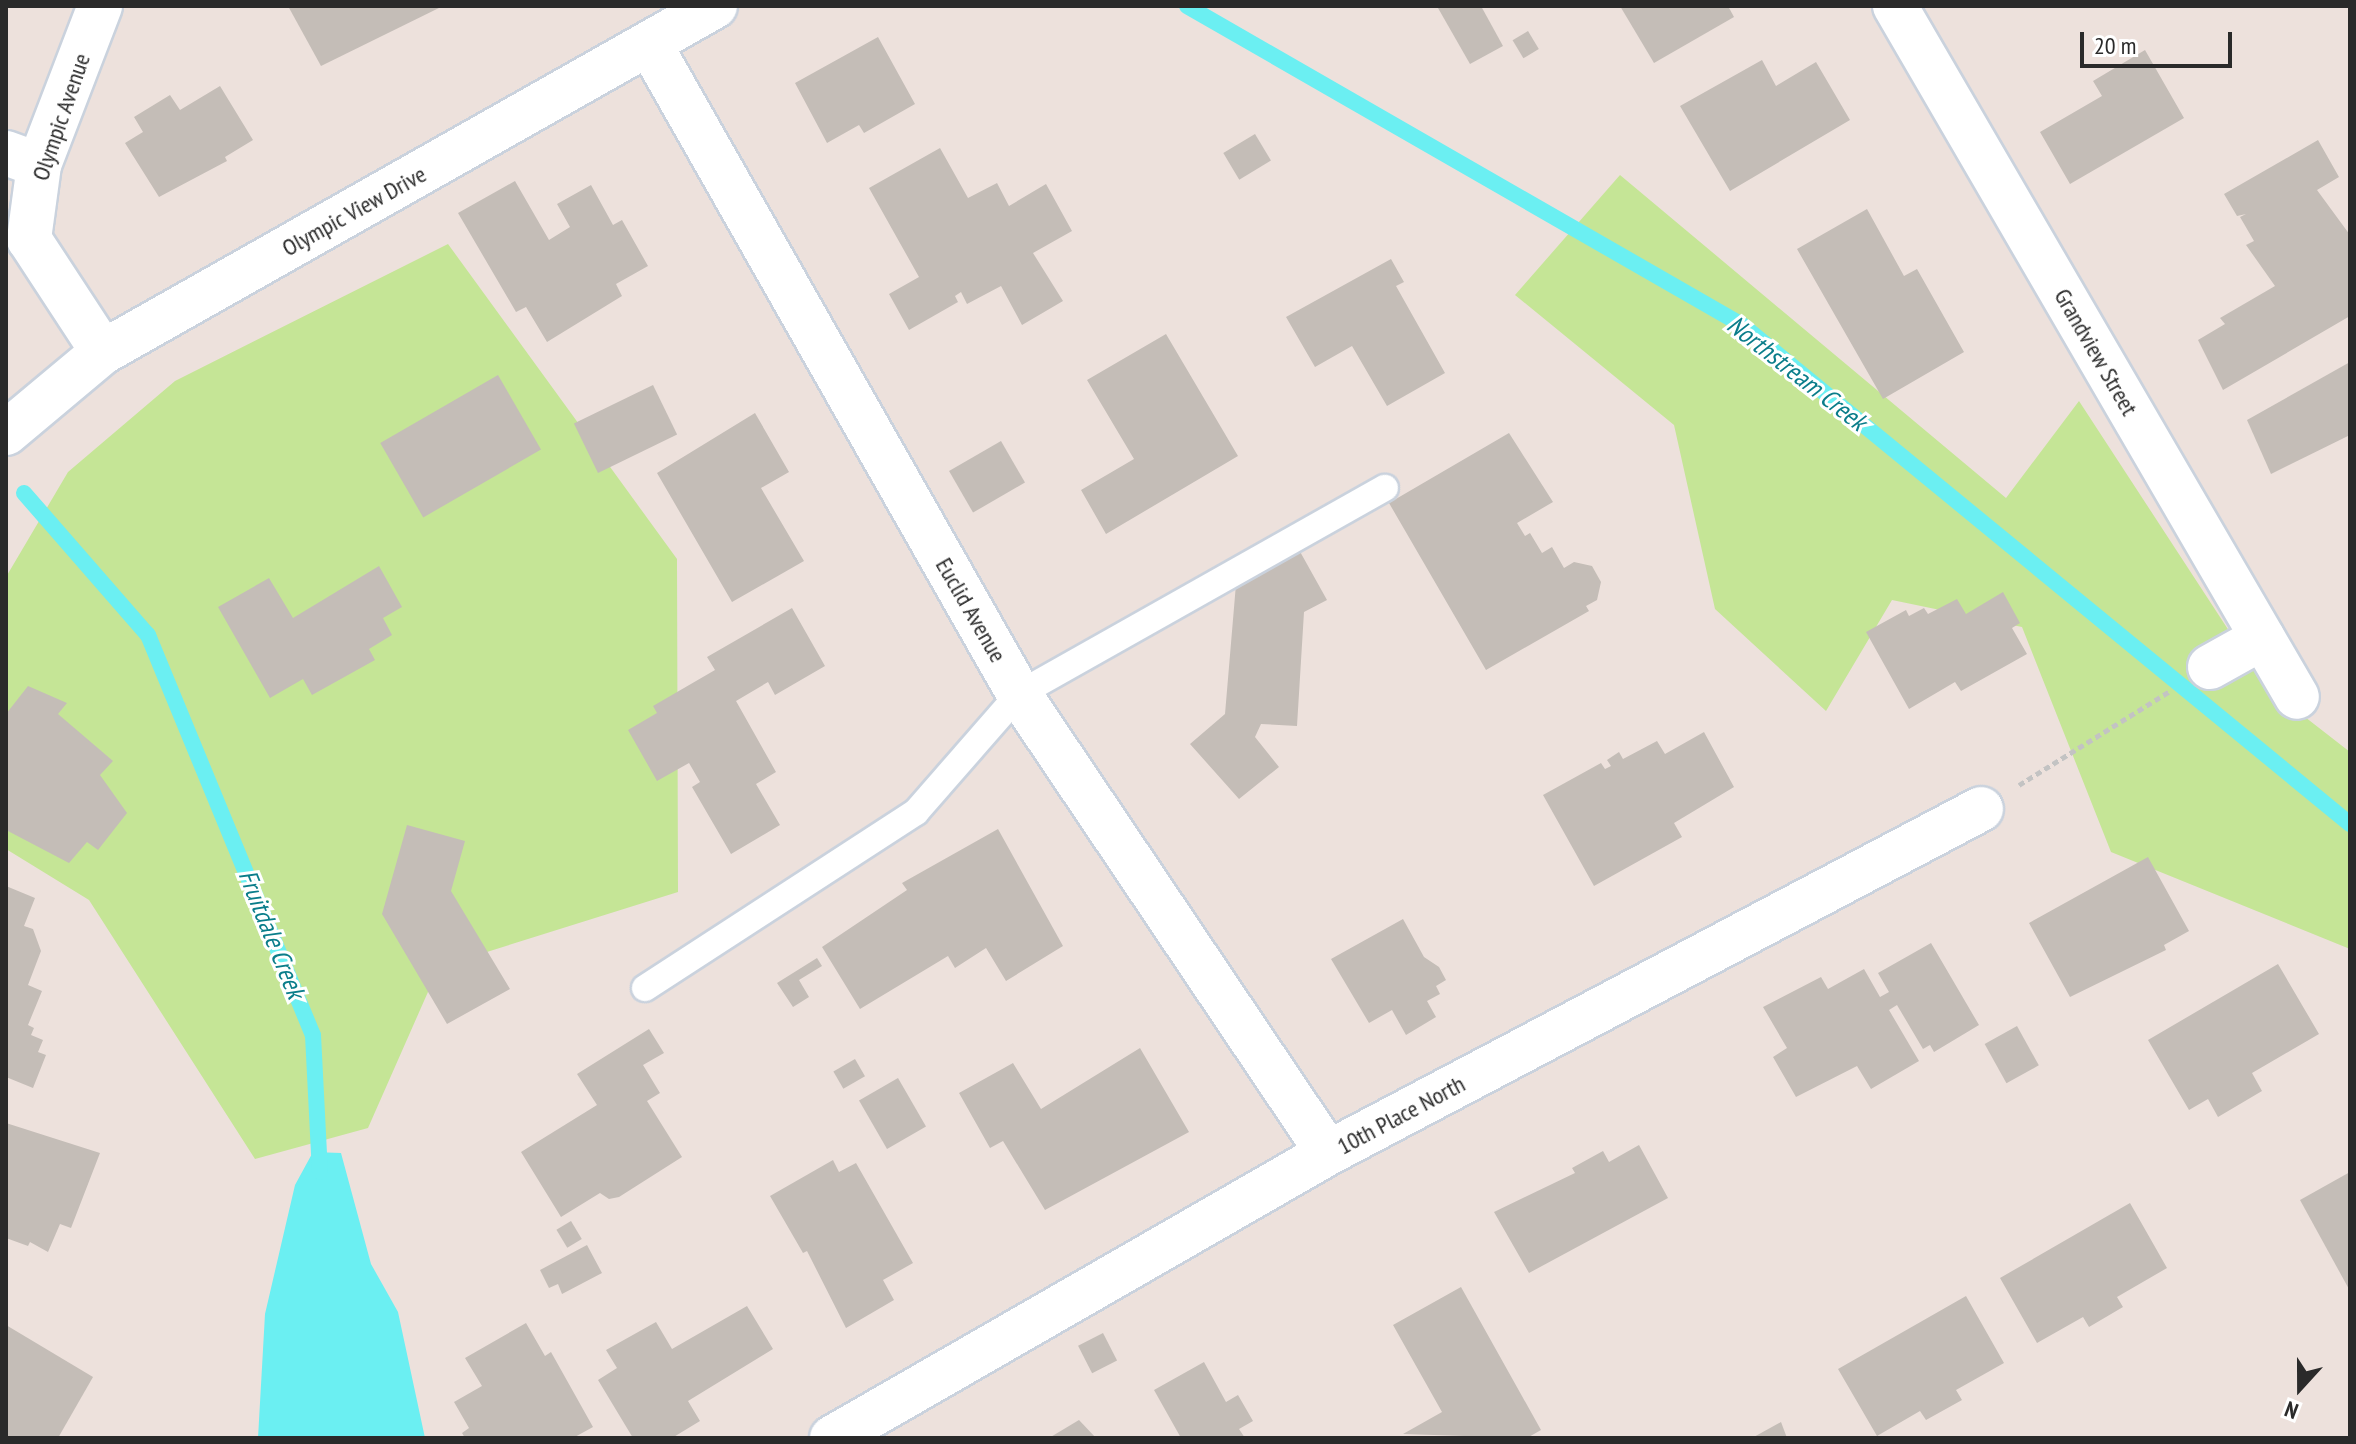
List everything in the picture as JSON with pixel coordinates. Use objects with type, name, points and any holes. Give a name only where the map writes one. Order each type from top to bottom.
[{"type":"street","name":"Olympic Avenue","points":[[100,6],[23,159],[29,239],[103,352]]},
{"type":"street","name":"Grandview Street","points":[[1895,6],[2297,697]]},
{"type":"street","name":"Olympic View Drive","points":[[6,433],[103,352],[650,45],[697,11]]},
{"type":"street","name":"Euclid Avenue","points":[[650,45],[1019,694],[1328,1153]]},
{"type":"street","points":[[2210,667],[2262,638]]},
{"type":"street","name":"10th Place North","points":[[832,1438],[1328,1153],[1981,809]]},
{"type":"lane","points":[[645,988],[916,812],[1019,694],[1385,488]]},
{"type":"path","points":[[1981,809],[2210,667]]},
{"type":"green space","points":[[1620,175],[2006,498],[2079,401],[2265,686],[2350,752],[2350,949],[2111,852],[2022,627],[1892,600],[1826,711],[1715,609],[1674,425],[1515,295]]},
{"type":"green space","points":[[448,244],[677,559],[678,892],[439,967],[368,1128],[255,1159],[89,900],[6,849],[6,577],[68,472],[175,381]]},
{"type":"water","points":[[313,1152],[341,1153],[371,1264],[398,1312],[425,1438],[258,1438],[265,1314],[295,1185]]},
{"type":"building","points":[[288,6],[443,6],[321,66]]},
{"type":"building","points":[[1481,6],[1503,46],[1470,64],[1438,8]]},
{"type":"building","points":[[1620,6],[1728,6],[1734,17],[1654,63]]},
{"type":"building","points":[[1528,31],[1539,49],[1523,58],[1513,40]]},
{"type":"building","points":[[878,37],[915,104],[864,133],[859,125],[827,143],[795,83]]},
{"type":"building","points":[[2145,50],[2184,118],[2070,184],[2040,132],[2102,96],[2093,81]]},
{"type":"building","points":[[1762,60],[1776,86],[1816,62],[1850,120],[1730,191],[1680,106]]},
{"type":"building","points":[[220,86],[253,140],[225,157],[227,161],[159,197],[125,143],[143,132],[134,117],[170,95],[180,110]]},
{"type":"building","points":[[1255,134],[1271,161],[1239,180],[1223,153]]},
{"type":"building","points":[[2318,140],[2339,177],[2317,190],[2350,235],[2350,316],[2223,390],[2198,340],[2225,324],[2220,318],[2275,286],[2246,245],[2254,241],[2240,217],[2246,214],[2237,216],[2224,194]]},
{"type":"building","points":[[940,148],[968,198],[997,183],[1009,206],[1046,184],[1072,231],[1033,253],[1063,301],[1022,325],[1001,286],[967,304],[961,292],[955,296],[958,302],[909,330],[889,294],[919,277],[869,188]]},
{"type":"building","points":[[515,181],[549,240],[570,227],[557,204],[591,185],[613,225],[622,220],[648,266],[616,284],[622,296],[547,342],[526,307],[516,312],[458,213]]},
{"type":"building","points":[[1867,209],[1904,276],[1917,269],[1964,352],[1883,399],[1797,249]]},
{"type":"building","points":[[1391,259],[1404,282],[1396,286],[1445,373],[1387,406],[1352,346],[1315,367],[1286,317]]},
{"type":"building","points":[[1166,334],[1238,456],[1106,534],[1081,490],[1134,459],[1087,380]]},
{"type":"building","points":[[2350,362],[2350,435],[2271,474],[2247,420]]},
{"type":"building","points":[[498,375],[541,449],[423,517],[380,443]]},
{"type":"building","points":[[653,385],[677,434],[598,473],[574,424]]},
{"type":"building","points":[[755,413],[789,472],[761,488],[804,561],[732,602],[657,473]]},
{"type":"building","points":[[1509,433],[1553,502],[1517,523],[1525,536],[1530,533],[1542,553],[1552,547],[1564,568],[1574,562],[1592,566],[1601,582],[1597,600],[1586,606],[1589,611],[1486,670],[1389,503]]},
{"type":"building","points":[[1001,441],[1025,483],[973,513],[949,471]]},
{"type":"building","points":[[1298,548],[1327,600],[1304,612],[1297,726],[1261,724],[1255,737],[1279,767],[1239,799],[1190,744],[1225,714],[1236,584]]},
{"type":"building","points":[[379,566],[402,607],[383,618],[392,635],[369,649],[375,660],[312,695],[303,679],[270,698],[218,607],[269,578],[293,618]]},
{"type":"building","points":[[2003,592],[2020,623],[2012,628],[2027,654],[1961,691],[1955,682],[1909,709],[1866,632],[1906,610],[1909,616],[1924,608],[1928,614],[1957,599],[1966,614]]},
{"type":"building","points":[[792,608],[825,666],[775,695],[768,682],[736,701],[776,772],[756,784],[780,825],[731,854],[692,787],[700,782],[689,763],[657,781],[628,730],[657,713],[653,706],[715,670],[707,657]]},
{"type":"building","points":[[28,686],[67,703],[58,714],[113,761],[100,775],[127,813],[98,850],[87,842],[69,863],[6,830],[6,714]]},
{"type":"building","points":[[1704,732],[1734,787],[1674,823],[1682,837],[1594,886],[1543,795],[1601,763],[1605,769],[1611,766],[1607,760],[1619,752],[1623,759],[1657,741],[1665,754]]},
{"type":"building","points":[[407,825],[465,841],[451,891],[510,989],[447,1024],[382,914]]},
{"type":"building","points":[[998,829],[1063,946],[1006,981],[986,948],[955,968],[948,956],[860,1009],[822,947],[907,890],[902,883]]},
{"type":"building","points":[[2148,857],[2189,931],[2164,945],[2166,950],[2070,997],[2029,923]]},
{"type":"building","points":[[6,886],[35,898],[24,926],[33,929],[41,951],[28,985],[42,991],[28,1025],[34,1028],[31,1035],[43,1040],[38,1052],[46,1055],[33,1088],[6,1077]]},
{"type":"building","points":[[1403,919],[1424,957],[1439,967],[1446,980],[1436,986],[1440,994],[1427,1001],[1436,1017],[1406,1035],[1392,1010],[1369,1023],[1331,959]]},
{"type":"building","points":[[1931,943],[1979,1025],[1934,1052],[1930,1045],[1923,1049],[1897,1005],[1889,1010],[1919,1061],[1871,1089],[1857,1066],[1796,1097],[1773,1057],[1787,1048],[1763,1007],[1821,977],[1828,989],[1864,969],[1880,997],[1889,992],[1878,973]]},
{"type":"building","points":[[817,958],[822,966],[799,980],[809,997],[793,1007],[777,983]]},
{"type":"building","points":[[2278,964],[2319,1034],[2252,1073],[2262,1091],[2218,1117],[2208,1099],[2189,1110],[2148,1040]]},
{"type":"building","points":[[2017,1026],[2039,1065],[2006,1083],[1985,1044]]},
{"type":"building","points":[[649,1029],[664,1053],[643,1065],[660,1093],[647,1101],[682,1157],[619,1197],[609,1199],[600,1193],[561,1217],[521,1152],[597,1105],[577,1074]]},
{"type":"building","points":[[1140,1048],[1189,1132],[1045,1210],[1003,1141],[990,1148],[959,1093],[1013,1063],[1041,1109]]},
{"type":"building","points":[[855,1059],[865,1076],[843,1089],[833,1072]]},
{"type":"building","points":[[898,1078],[926,1126],[887,1149],[859,1100]]},
{"type":"building","points":[[6,1123],[100,1153],[71,1228],[60,1224],[48,1252],[30,1242],[28,1246],[6,1238]]},
{"type":"building","points":[[1639,1145],[1668,1198],[1529,1273],[1494,1212],[1575,1173],[1572,1168],[1603,1151],[1609,1162]]},
{"type":"building","points":[[833,1160],[839,1172],[856,1163],[913,1263],[883,1280],[894,1300],[846,1328],[807,1251],[803,1253],[770,1196]]},
{"type":"building","points":[[2350,1172],[2350,1291],[2300,1200]]},
{"type":"building","points":[[2130,1203],[2167,1268],[2117,1297],[2123,1307],[2089,1327],[2083,1317],[2037,1343],[2000,1278]]},
{"type":"building","points":[[571,1221],[582,1239],[567,1248],[556,1230]]},
{"type":"building","points":[[587,1245],[602,1273],[562,1294],[558,1284],[549,1288],[540,1270]]},
{"type":"building","points":[[1461,1287],[1541,1430],[1527,1438],[1403,1434],[1442,1412],[1393,1325]]},
{"type":"building","points":[[1966,1296],[2004,1363],[1956,1390],[1962,1400],[1926,1420],[1920,1411],[1877,1436],[1838,1369]]},
{"type":"building","points":[[747,1306],[773,1349],[688,1401],[700,1421],[672,1438],[633,1438],[598,1380],[617,1368],[606,1350],[656,1322],[672,1349]]},
{"type":"building","points":[[526,1323],[545,1356],[551,1352],[593,1427],[573,1438],[465,1438],[462,1433],[469,1428],[454,1402],[482,1386],[465,1358]]},
{"type":"building","points":[[6,1325],[93,1377],[58,1438],[6,1438]]},
{"type":"building","points":[[1103,1333],[1117,1361],[1092,1373],[1078,1346]]},
{"type":"building","points":[[1204,1362],[1226,1402],[1238,1395],[1253,1421],[1239,1429],[1245,1438],[1181,1438],[1154,1390]]},
{"type":"building","points":[[1079,1420],[1096,1438],[1049,1438]]},
{"type":"building","points":[[1781,1422],[1787,1438],[1752,1438]]},
{"type":"waterway","name":"Northstream Creek","points":[[1187,6],[1742,325],[2350,824]]},
{"type":"waterway","name":"Fruitdale Creek","points":[[24,493],[148,635],[313,1035],[320,1172]]}]
